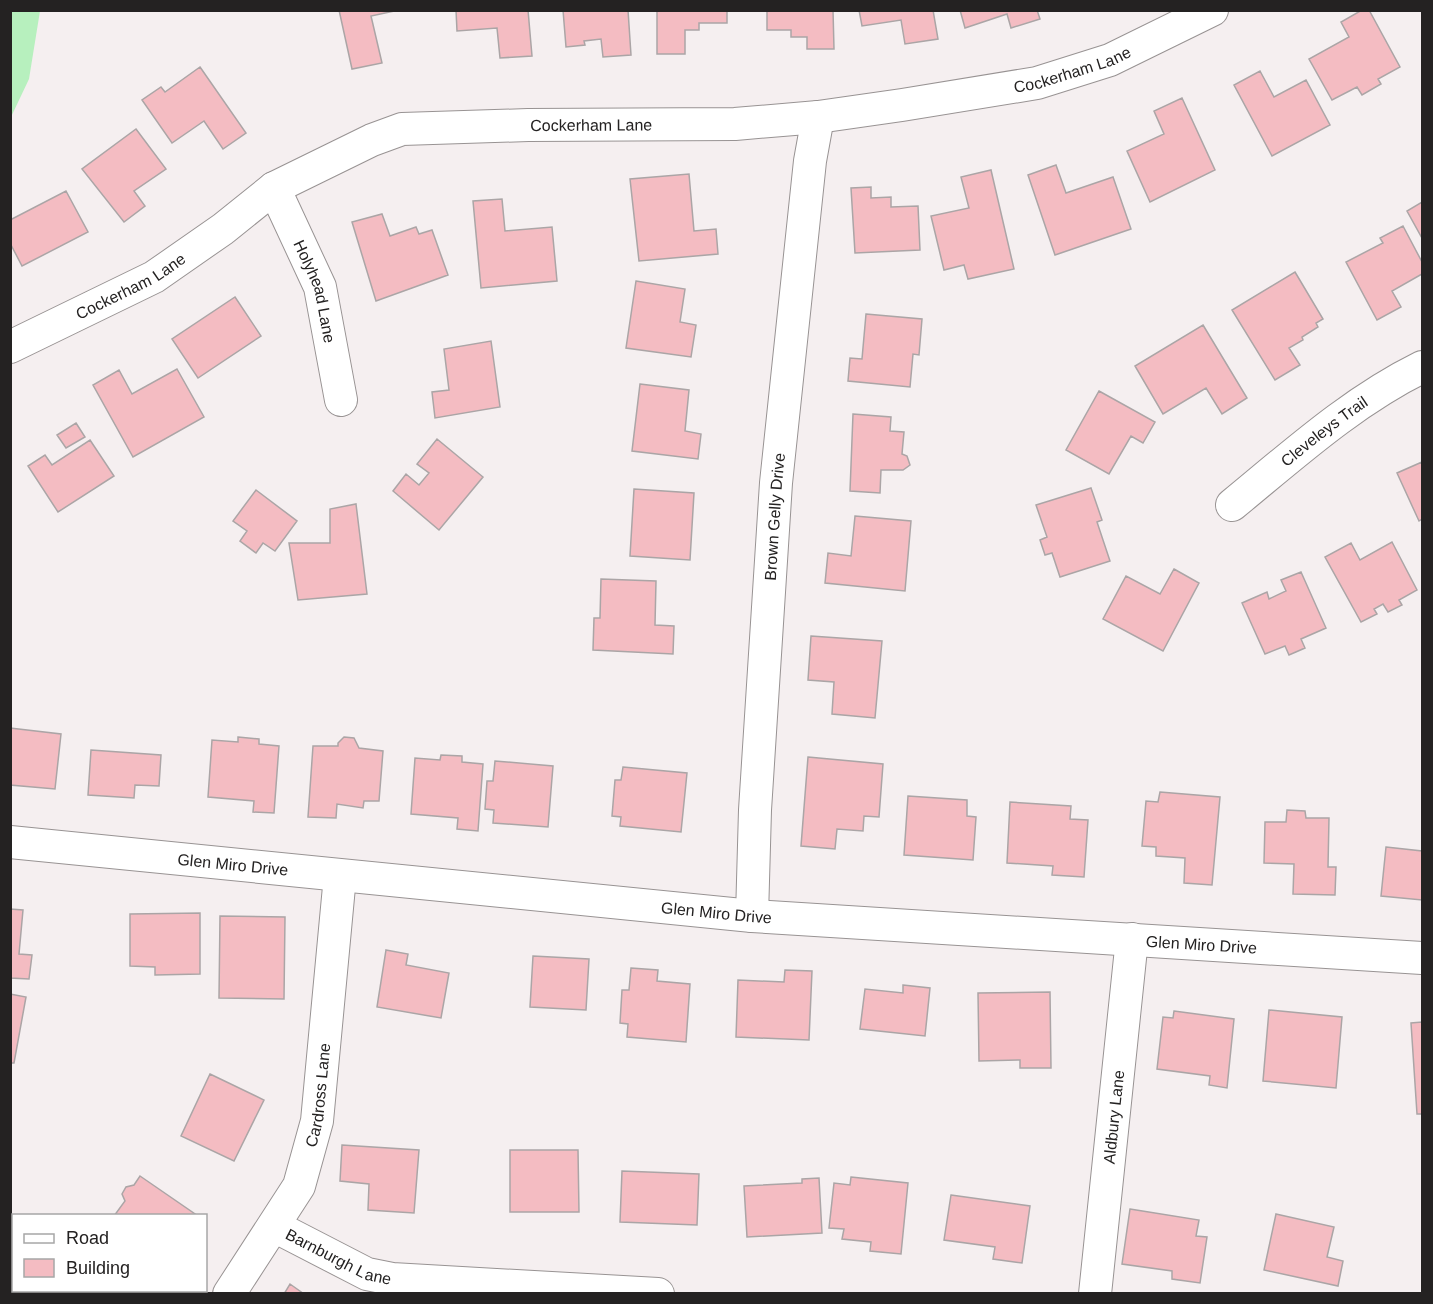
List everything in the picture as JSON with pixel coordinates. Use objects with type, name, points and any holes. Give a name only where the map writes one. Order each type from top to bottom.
[{"type":"street","name":"Cockerham Lane","points":[[10,346],[154,277],[223,229],[274,188],[372,140],[402,129],[528,125],[735,124],[818,117],[1037,83],[1110,60],[1212,10]]},
{"type":"street","name":"Brown Gelly Drive","points":[[752,916],[755,810],[776,483],[810,161],[818,117]]},
{"type":"street","name":"Holyhead Lane","points":[[274,188],[320,287],[341,400]]},
{"type":"street","name":"Cleveleys Trail","points":[[1232,505],[1341,416],[1398,379],[1422,367]]},
{"type":"street","name":"Glen Miro Drive","points":[[10,842],[752,916],[1422,958]]},
{"type":"street","name":"Cardross Lane","points":[[229,1293],[299,1186],[317,1121],[340,876]]},
{"type":"street","name":"Aldbury Lane","points":[[1095,1293],[1132,939]]},
{"type":"street","name":"Barnburgh Lane","points":[[274,1226],[367,1274],[392,1279],[658,1293]]},
{"type":"green space","points":[[11,10],[40,11],[29,79],[11,117]]},
{"type":"building","points":[[339,10],[399,10],[371,16],[382,63],[352,69]]},
{"type":"building","points":[[456,10],[528,10],[532,56],[500,58],[497,28],[457,31]]},
{"type":"building","points":[[563,10],[628,10],[631,55],[603,57],[601,39],[584,41],[585,45],[566,47]]},
{"type":"building","points":[[657,10],[727,10],[727,23],[699,23],[699,30],[685,30],[685,54],[657,54]]},
{"type":"building","points":[[767,10],[833,10],[834,49],[807,49],[807,37],[791,37],[791,30],[767,30]]},
{"type":"building","points":[[859,10],[933,10],[938,39],[905,44],[901,20],[862,26]]},
{"type":"building","points":[[960,10],[1037,10],[1040,19],[1011,28],[1007,14],[965,28]]},
{"type":"building","points":[[1362,10],[1369,10],[1400,67],[1378,79],[1381,84],[1362,95],[1357,87],[1332,100],[1309,59],[1349,37],[1341,22]]},
{"type":"building","points":[[200,67],[246,133],[223,149],[204,121],[172,143],[142,100],[161,87],[165,92]]},
{"type":"building","points":[[1260,71],[1274,97],[1306,80],[1330,125],[1272,156],[1234,85]]},
{"type":"building","points":[[1182,98],[1215,170],[1150,202],[1127,151],[1164,134],[1154,111]]},
{"type":"building","points":[[136,129],[166,169],[134,191],[145,206],[124,222],[82,169]]},
{"type":"building","points":[[1056,165],[1066,193],[1113,177],[1131,229],[1055,255],[1028,175]]},
{"type":"building","points":[[991,170],[1014,269],[968,279],[964,265],[944,270],[931,216],[969,208],[961,177]]},
{"type":"building","points":[[689,174],[694,231],[716,229],[718,254],[639,261],[630,179]]},
{"type":"building","points":[[871,187],[871,198],[891,197],[891,207],[918,206],[920,250],[855,253],[851,188]]},
{"type":"building","points":[[66,191],[88,232],[22,266],[10,243],[10,220]]},
{"type":"building","points":[[502,199],[505,231],[552,227],[557,281],[481,288],[473,201]]},
{"type":"building","points":[[1422,202],[1422,238],[1407,211]]},
{"type":"building","points":[[382,214],[390,236],[416,227],[419,234],[432,230],[448,275],[376,301],[352,222]]},
{"type":"building","points":[[1403,226],[1422,262],[1422,274],[1392,291],[1401,307],[1377,320],[1346,262],[1383,243],[1380,238]]},
{"type":"building","points":[[1295,272],[1323,319],[1316,323],[1318,327],[1302,337],[1303,340],[1289,348],[1300,365],[1275,380],[1232,310]]},
{"type":"building","points":[[636,281],[685,289],[680,322],[696,325],[691,357],[626,348]]},
{"type":"building","points":[[235,297],[261,336],[198,378],[172,339]]},
{"type":"building","points":[[866,314],[922,319],[919,355],[913,354],[910,387],[848,381],[850,358],[862,359]]},
{"type":"building","points":[[1203,325],[1247,398],[1222,414],[1206,388],[1163,414],[1135,366]]},
{"type":"building","points":[[491,341],[500,407],[435,418],[432,392],[449,390],[444,349]]},
{"type":"building","points":[[177,369],[204,417],[133,457],[93,385],[119,370],[132,394]]},
{"type":"building","points":[[640,384],[689,390],[685,431],[701,434],[698,459],[632,451]]},
{"type":"building","points":[[1099,391],[1155,422],[1143,443],[1131,436],[1109,474],[1066,450]]},
{"type":"building","points":[[853,414],[891,417],[890,431],[904,432],[902,454],[907,456],[910,465],[903,470],[881,470],[880,493],[850,491]]},
{"type":"building","points":[[76,423],[85,437],[66,448],[57,435]]},
{"type":"building","points":[[437,439],[483,477],[439,530],[393,491],[406,474],[419,485],[429,473],[417,464]]},
{"type":"building","points":[[90,440],[114,476],[58,512],[28,466],[45,455],[52,465]]},
{"type":"building","points":[[1422,462],[1422,519],[1419,521],[1397,473]]},
{"type":"building","points":[[1091,488],[1102,520],[1097,522],[1110,561],[1060,577],[1052,553],[1045,555],[1040,540],[1047,537],[1036,505]]},
{"type":"building","points":[[634,489],[694,493],[690,560],[630,556]]},
{"type":"building","points":[[256,490],[297,521],[275,551],[263,543],[256,553],[240,541],[247,531],[233,521]]},
{"type":"building","points":[[356,504],[367,594],[298,600],[289,543],[330,543],[330,509]]},
{"type":"building","points":[[855,516],[911,521],[905,591],[825,583],[828,553],[851,556]]},
{"type":"building","points":[[1392,542],[1417,590],[1399,600],[1402,605],[1388,612],[1383,604],[1374,609],[1377,614],[1361,622],[1325,557],[1351,543],[1360,560]]},
{"type":"building","points":[[1174,569],[1199,583],[1163,651],[1103,619],[1126,576],[1160,594]]},
{"type":"building","points":[[1301,572],[1326,628],[1301,639],[1305,648],[1289,655],[1285,646],[1265,654],[1242,603],[1267,592],[1269,599],[1286,591],[1281,580]]},
{"type":"building","points":[[601,579],[656,581],[655,625],[674,626],[673,654],[593,650],[594,618],[600,618]]},
{"type":"building","points":[[811,636],[882,641],[875,718],[832,714],[834,682],[808,680]]},
{"type":"building","points":[[10,728],[61,734],[55,789],[10,785]]},
{"type":"building","points":[[238,737],[259,739],[259,744],[279,746],[274,813],[253,812],[254,801],[208,797],[212,740],[238,742]]},
{"type":"building","points":[[344,737],[354,738],[359,748],[383,751],[379,801],[364,801],[363,808],[337,804],[336,818],[308,817],[313,746],[338,746]]},
{"type":"building","points":[[91,750],[161,755],[159,786],[135,785],[134,798],[88,795]]},
{"type":"building","points":[[441,755],[462,756],[462,762],[483,764],[478,831],[457,829],[458,818],[411,814],[415,758],[440,760]]},
{"type":"building","points":[[808,757],[883,764],[879,817],[864,816],[863,831],[837,829],[835,849],[801,846]]},
{"type":"building","points":[[495,761],[553,766],[548,827],[493,823],[494,810],[485,809],[487,781],[493,781]]},
{"type":"building","points":[[623,767],[687,773],[681,832],[620,826],[621,817],[612,816],[615,780],[621,780]]},
{"type":"building","points":[[1160,792],[1220,797],[1212,885],[1184,883],[1185,858],[1156,856],[1156,847],[1142,846],[1146,801],[1158,802]]},
{"type":"building","points":[[908,796],[967,800],[967,816],[976,817],[973,860],[904,855]]},
{"type":"building","points":[[1010,802],[1071,806],[1070,819],[1088,820],[1084,877],[1052,875],[1053,866],[1007,863]]},
{"type":"building","points":[[1287,810],[1305,811],[1306,818],[1329,818],[1328,867],[1336,867],[1335,895],[1293,894],[1294,864],[1264,863],[1265,822],[1286,822]]},
{"type":"building","points":[[1386,847],[1422,851],[1422,900],[1381,896]]},
{"type":"building","points":[[10,909],[23,910],[19,954],[32,955],[29,979],[10,978]]},
{"type":"building","points":[[200,913],[200,974],[155,975],[155,967],[130,966],[130,914]]},
{"type":"building","points":[[220,916],[285,917],[284,999],[219,998]]},
{"type":"building","points":[[386,950],[408,954],[406,965],[449,973],[441,1018],[377,1007]]},
{"type":"building","points":[[533,956],[589,959],[586,1010],[530,1007]]},
{"type":"building","points":[[631,968],[658,970],[657,981],[690,984],[686,1042],[627,1037],[628,1024],[620,1023],[622,990],[629,990]]},
{"type":"building","points":[[785,970],[812,971],[809,1040],[736,1037],[738,980],[784,982]]},
{"type":"building","points":[[903,985],[930,988],[925,1036],[860,1029],[865,989],[903,993]]},
{"type":"building","points":[[1050,992],[1051,1068],[1020,1068],[1020,1060],[979,1061],[978,993]]},
{"type":"building","points":[[10,994],[26,997],[14,1063],[10,1063]]},
{"type":"building","points":[[1269,1010],[1342,1017],[1336,1088],[1263,1081]]},
{"type":"building","points":[[1174,1011],[1234,1019],[1227,1088],[1209,1085],[1210,1076],[1157,1069],[1163,1017],[1173,1018]]},
{"type":"building","points":[[1422,1022],[1422,1114],[1417,1114],[1411,1023]]},
{"type":"building","points":[[210,1074],[264,1100],[234,1161],[181,1136]]},
{"type":"building","points":[[342,1145],[419,1150],[414,1213],[368,1210],[369,1184],[340,1181]]},
{"type":"building","points":[[510,1150],[578,1150],[579,1212],[510,1212]]},
{"type":"building","points":[[622,1171],[699,1174],[697,1225],[620,1222]]},
{"type":"building","points":[[140,1176],[195,1214],[115,1214],[125,1201],[122,1194],[126,1187],[134,1185]]},
{"type":"building","points":[[851,1177],[908,1183],[901,1254],[870,1251],[871,1242],[842,1239],[844,1229],[829,1228],[834,1183],[850,1185]]},
{"type":"building","points":[[819,1178],[822,1233],[747,1237],[744,1186],[802,1183],[802,1179]]},
{"type":"building","points":[[951,1195],[1030,1206],[1022,1263],[993,1259],[995,1247],[944,1240]]},
{"type":"building","points":[[1130,1209],[1199,1220],[1196,1236],[1207,1237],[1200,1283],[1172,1279],[1172,1271],[1122,1264]]},
{"type":"building","points":[[1276,1214],[1334,1227],[1327,1257],[1343,1261],[1338,1286],[1264,1270]]},
{"type":"building","points":[[290,1284],[304,1294],[284,1294]]},
{"type":"building","points":[[114,1292],[139,1292],[141,1294],[112,1294]]}]
